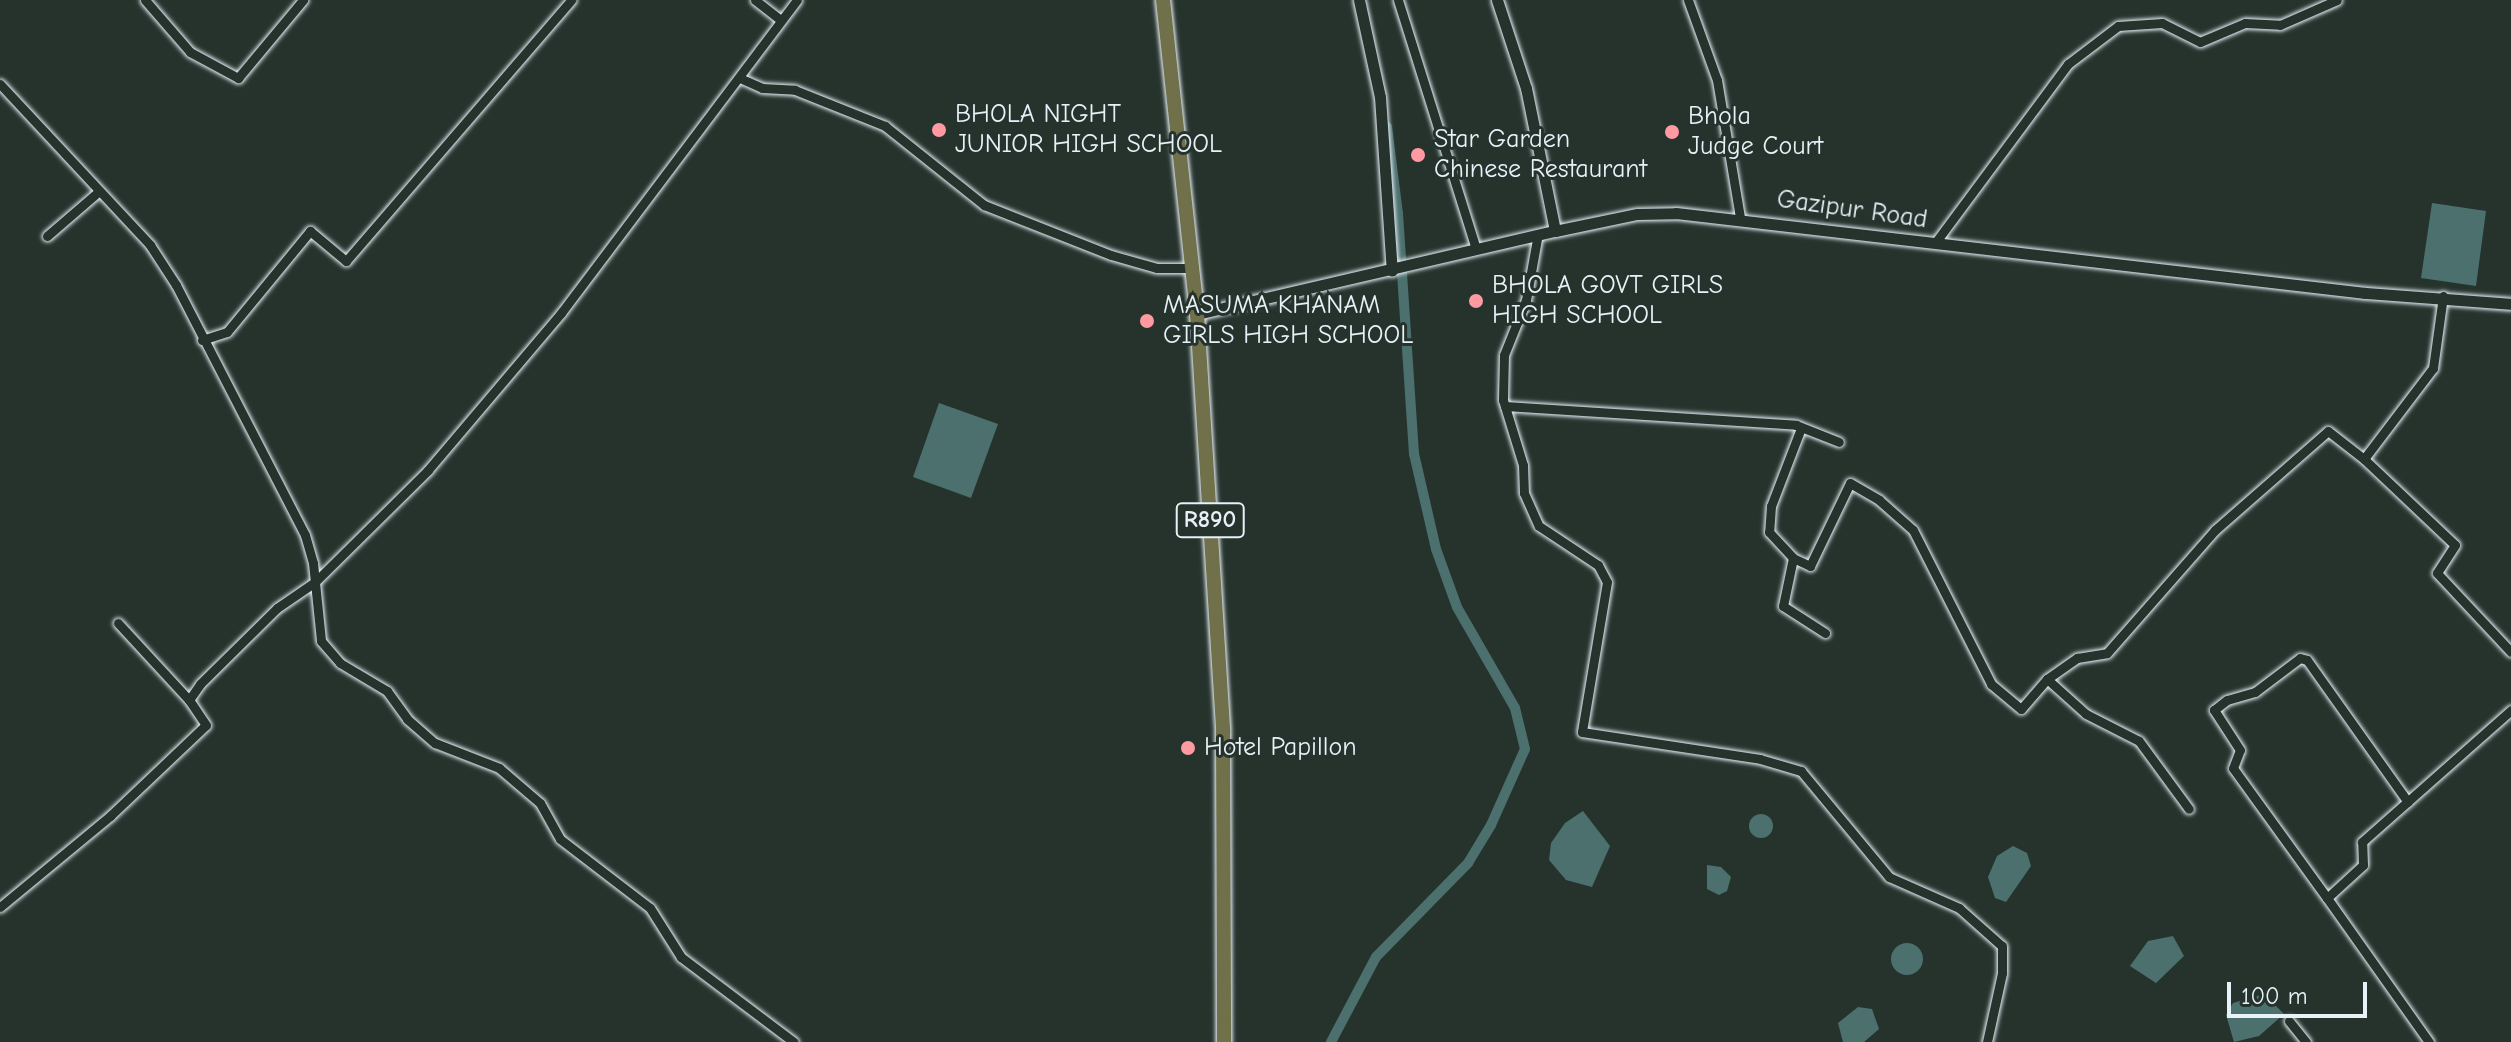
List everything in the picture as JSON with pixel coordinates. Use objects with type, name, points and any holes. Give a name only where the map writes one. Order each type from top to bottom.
[{"type":"main road","name":"R890","points":[[1163,0],[1197,314],[1223,732],[1224,1042]]},
{"type":"street","points":[[145,0],[190,52],[238,78],[303,0]]},
{"type":"street","points":[[202,340],[227,332],[310,231],[346,261],[571,0]]},
{"type":"street","points":[[755,0],[781,20]]},
{"type":"street","points":[[189,700],[277,608],[315,582],[428,470],[561,313],[691,138],[742,79],[797,0]]},
{"type":"street","points":[[1359,0],[1380,97],[1392,271]]},
{"type":"street","points":[[1398,0],[1476,249]]},
{"type":"street","points":[[1497,0],[1526,88],[1555,231]]},
{"type":"street","points":[[1688,0],[1717,80],[1740,217]]},
{"type":"street","points":[[1935,243],[2068,64],[2118,26],[2162,23],[2200,42],[2245,23],[2280,25],[2337,0]]},
{"type":"street","points":[[742,79],[762,88],[795,90],[885,126],[984,205],[1111,255],[1157,268],[1190,268]]},
{"type":"street","points":[[0,84],[97,193],[150,245],[286,494],[305,535],[315,582],[321,641],[340,663],[387,691],[407,719],[435,743],[499,768],[540,803],[560,839],[650,908],[681,957],[794,1042]]},
{"type":"street","points":[[47,236],[97,193]]},
{"type":"street","name":"Gazipur Road","points":[[1197,314],[1637,214],[1740,217],[1935,243],[2134,262],[2365,293],[2443,296],[2511,304]]},
{"type":"street","points":[[1537,239],[1526,300],[1504,355],[1505,406],[1523,465],[1524,493],[1539,526],[1598,565],[1607,582],[1582,732],[1760,759],[1801,771],[1889,877],[1959,908],[2002,946],[2002,973],[1987,1042]]},
{"type":"street","points":[[2364,459],[2433,368],[2443,296]]},
{"type":"street","points":[[1505,406],[1801,428],[1839,442]]},
{"type":"street","points":[[1801,428],[1771,506],[1769,532],[1793,558],[1810,566],[1850,483],[1913,530],[1991,684],[2021,709],[2047,679],[2077,658],[2107,653],[2215,530],[2328,431],[2364,459],[2455,545],[2437,573],[2511,652]]},
{"type":"street","points":[[1793,558],[1783,606],[1825,633]]},
{"type":"street","points":[[0,907],[110,816],[206,725],[189,700],[118,623]]},
{"type":"street","points":[[2408,802],[2307,660],[2300,658],[2255,692],[2227,700],[2214,710],[2240,750],[2233,768],[2429,1042]]},
{"type":"street","points":[[2047,679],[2086,714],[2139,741],[2189,809]]},
{"type":"street","points":[[2327,898],[2363,865],[2362,842],[2511,710]]},
{"type":"street","points":[[2289,1021],[2306,1042]]},
{"type":"water","points":[[2432,203],[2486,211],[2476,286],[2421,278]]},
{"type":"water","points":[[939,403],[998,424],[971,498],[913,477]]},
{"type":"water","points":[[1583,811],[1610,846],[1592,887],[1566,880],[1549,860],[1551,843],[1565,823]]},
{"type":"water","points":[[1761,814],[1770,817],[1773,826],[1770,835],[1761,838],[1752,835],[1749,826],[1752,817]]},
{"type":"water","points":[[2013,846],[2027,853],[2031,866],[2006,902],[1995,898],[1988,877],[1997,856]]},
{"type":"water","points":[[1707,865],[1721,867],[1731,877],[1727,891],[1719,895],[1707,889]]},
{"type":"water","points":[[2173,936],[2184,956],[2156,983],[2130,966],[2148,941]]},
{"type":"water","points":[[1907,943],[1918,948],[1923,959],[1918,970],[1907,975],[1896,970],[1891,959],[1896,948]]},
{"type":"water","points":[[2264,994],[2284,1014],[2259,1036],[2234,1042],[2226,1015],[2233,1003]]},
{"type":"water","points":[[1858,1007],[1872,1009],[1879,1029],[1864,1042],[1843,1042],[1838,1023]]},
{"type":"waterway","points":[[1331,1042],[1376,957],[1468,863],[1491,825],[1525,749],[1515,708],[1457,607],[1436,549],[1414,454],[1398,214],[1387,127]]},
{"type":"place","name":"BHOLA NIGHT JUNIOR HIGH SCHOOL","points":[[939,130]]},
{"type":"place","name":"Bhola Judge Court","points":[[1672,132]]},
{"type":"place","name":"Star Garden Chinese Restaurant","points":[[1418,155]]},
{"type":"place","name":"BHOLA GOVT GIRLS HIGH SCHOOL","points":[[1476,301]]},
{"type":"place","name":"MASUMA KHANAM GIRLS HIGH SCHOOL","points":[[1147,321]]},
{"type":"place","name":"Hotel Papillon","points":[[1188,748]]}]
